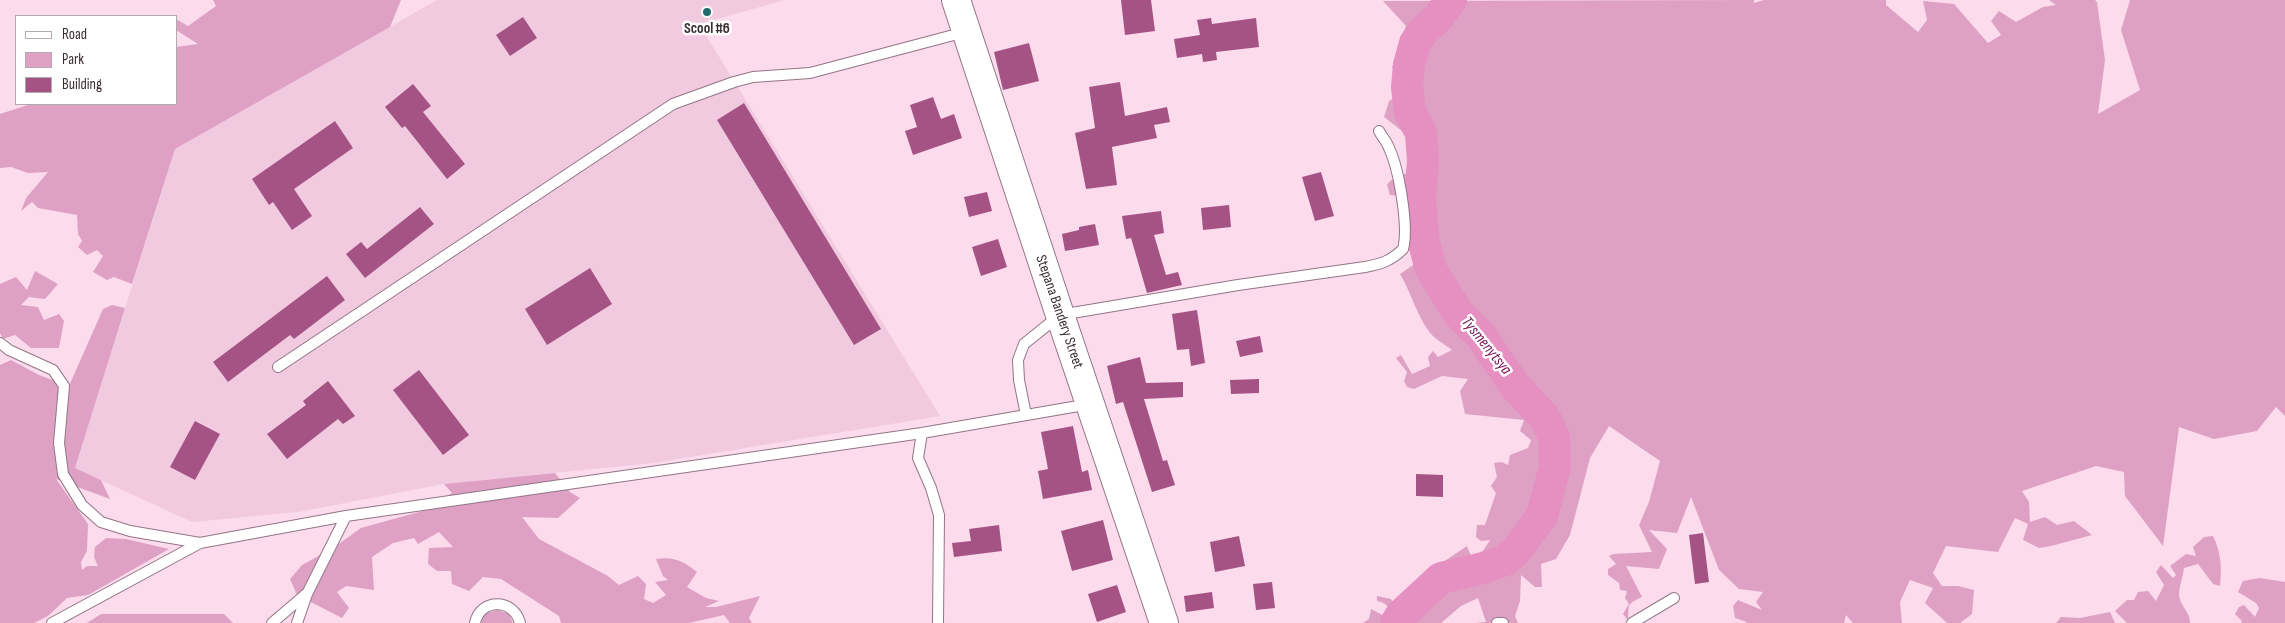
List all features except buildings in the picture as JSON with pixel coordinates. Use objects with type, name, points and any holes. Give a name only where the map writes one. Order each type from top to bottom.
[{"type":"main road","name":"Stepana Bandery Street","points":[[956,0],[1164,623]]},
{"type":"lane","points":[[278,367],[673,104],[734,82],[754,77],[810,73],[967,32]]},
{"type":"lane","points":[[1026,415],[1019,380],[1018,360],[1024,344],[1060,315],[1238,285],[1365,267],[1386,263],[1395,257],[1403,250],[1406,226],[1395,165],[1390,148],[1379,131]]},
{"type":"lane","points":[[0,343],[9,350],[53,370],[64,386],[59,443],[63,474],[82,505],[101,522],[130,531],[200,543]]},
{"type":"lane","points":[[52,623],[200,543],[346,516],[922,432],[1090,404]]},
{"type":"lane","points":[[922,432],[918,458],[931,488],[938,515],[938,623]]},
{"type":"lane","points":[[297,623],[307,594],[346,516]]},
{"type":"lane","points":[[272,623],[307,594]]},
{"type":"lane","points":[[1632,623],[1674,598]]},
{"type":"lane","points":[[474,623],[481,610],[488,605],[497,603],[506,605],[513,610],[520,623]]},
{"type":"lane","points":[[1497,623],[1503,623]]},
{"type":"shaded area","points":[[437,0],[785,0],[699,24],[940,416],[654,463],[444,484],[298,512],[192,522],[75,468],[175,149]]},
{"type":"green space","points":[[213,0],[401,0],[390,27],[175,149],[132,284],[114,277],[107,280],[93,272],[103,256],[97,250],[87,255],[78,247],[82,241],[78,234],[77,215],[38,208],[32,202],[21,211],[26,198],[48,172],[28,173],[11,167],[0,168],[0,114],[28,105],[178,105],[178,47],[198,44],[178,31],[178,20],[188,26],[216,6]]},
{"type":"green space","points":[[1754,0],[1754,3],[1764,0],[1886,0],[1886,5],[1918,32],[1927,20],[1923,1],[1954,4],[1988,43],[2001,35],[1991,21],[1999,11],[2016,22],[2043,7],[2056,5],[2049,0],[2095,0],[2097,2],[2105,60],[2098,114],[2140,90],[2121,30],[2130,0],[2285,0],[2285,416],[2276,407],[2257,431],[2214,439],[2179,427],[2163,546],[2125,496],[2124,472],[2096,466],[2022,491],[2029,502],[2030,522],[2045,517],[2057,525],[2074,521],[2092,535],[2039,548],[2023,540],[2028,524],[2015,518],[1998,552],[1946,546],[1933,573],[1942,586],[1958,586],[1974,590],[1972,614],[1960,623],[1947,623],[1925,603],[1933,588],[1910,580],[1900,602],[1902,623],[1853,623],[1846,615],[1844,623],[1745,623],[1747,622],[1735,618],[1733,606],[1738,600],[1762,610],[1756,602],[1763,592],[1739,589],[1719,570],[1691,497],[1677,533],[1649,530],[1667,549],[1659,569],[1626,566],[1642,597],[1633,601],[1629,606],[1628,620],[1623,614],[1629,604],[1625,598],[1627,591],[1620,590],[1619,583],[1608,575],[1608,569],[1616,564],[1609,556],[1613,554],[1652,552],[1639,525],[1649,502],[1660,461],[1609,426],[1590,458],[1570,535],[1556,559],[1541,564],[1542,587],[1535,587],[1521,575],[1520,601],[1515,616],[1518,623],[1475,623],[1486,622],[1478,598],[1461,606],[1441,623],[1363,623],[1369,619],[1371,609],[1396,622],[1387,606],[1377,601],[1377,596],[1391,599],[1399,612],[1406,618],[1409,601],[1431,594],[1430,571],[1467,546],[1472,559],[1481,554],[1490,540],[1481,541],[1476,537],[1477,525],[1485,525],[1496,493],[1491,486],[1497,477],[1494,463],[1502,462],[1508,465],[1510,455],[1528,448],[1531,440],[1520,431],[1524,420],[1465,414],[1460,391],[1468,379],[1442,376],[1414,389],[1407,387],[1404,381],[1407,372],[1396,358],[1401,355],[1412,374],[1430,366],[1428,357],[1433,351],[1438,357],[1452,350],[1435,338],[1428,330],[1400,274],[1438,248],[1425,211],[1412,200],[1390,195],[1387,185],[1390,181],[1411,171],[1429,152],[1384,117],[1389,101],[1417,85],[1392,68],[1406,26],[1383,1]]},
{"type":"green space","points":[[35,271],[58,284],[45,299],[29,297],[21,305],[38,307],[44,320],[59,314],[64,321],[59,348],[31,348],[15,335],[3,339],[0,333],[0,284],[16,277],[27,290]]},
{"type":"green space","points":[[112,305],[125,308],[75,468],[101,480],[110,499],[56,479],[88,524],[87,551],[81,562],[82,570],[87,566],[98,566],[94,557],[95,547],[106,538],[126,539],[169,549],[88,595],[67,598],[48,616],[34,623],[0,623],[0,365],[11,360],[39,375],[69,386],[103,309]]},
{"type":"green space","points":[[555,473],[570,492],[580,498],[558,518],[522,517],[539,539],[608,576],[619,585],[638,576],[646,584],[644,599],[653,603],[666,595],[655,582],[668,580],[663,576],[656,559],[668,558],[678,560],[697,572],[687,587],[706,598],[719,601],[705,607],[716,607],[760,596],[749,618],[752,623],[730,623],[724,615],[689,623],[561,623],[559,616],[501,579],[483,577],[469,591],[452,584],[451,571],[437,571],[428,564],[429,548],[453,547],[439,532],[418,544],[414,538],[393,543],[372,557],[374,590],[346,586],[337,592],[349,608],[342,618],[297,595],[290,579],[302,565],[333,548],[361,528],[426,510],[452,493],[444,484]]},
{"type":"green space","points":[[2213,536],[2220,560],[2220,586],[2213,584],[2198,564],[2184,568],[2179,597],[2189,615],[2190,623],[2127,623],[2115,611],[2127,600],[2134,600],[2138,592],[2148,591],[2156,601],[2164,585],[2156,572],[2161,565],[2173,578],[2176,575],[2170,566],[2186,554],[2196,556],[2193,547],[2204,537]]},
{"type":"green space","points":[[2260,578],[2285,582],[2285,623],[2241,623],[2242,621],[2235,614],[2239,607],[2244,605],[2255,617],[2259,608],[2256,603],[2238,592],[2243,581]]},
{"type":"green space","points":[[497,610],[509,614],[513,623],[481,623],[485,614]]},
{"type":"green space","points":[[2110,612],[2115,623],[2056,623],[2061,617],[2080,618]]},
{"type":"green space","points":[[101,614],[224,614],[233,623],[87,623]]},
{"type":"waterway","name":"Tysmenytsya","points":[[1396,623],[1401,615],[1441,578],[1483,568],[1505,560],[1517,550],[1542,516],[1555,467],[1554,437],[1545,418],[1515,386],[1481,336],[1459,314],[1431,270],[1423,239],[1420,196],[1423,161],[1421,133],[1410,112],[1407,87],[1409,65],[1415,43],[1423,31],[1438,18],[1451,0]]},
{"type":"place","name":"Scool #6","points":[[707,12]]}]
